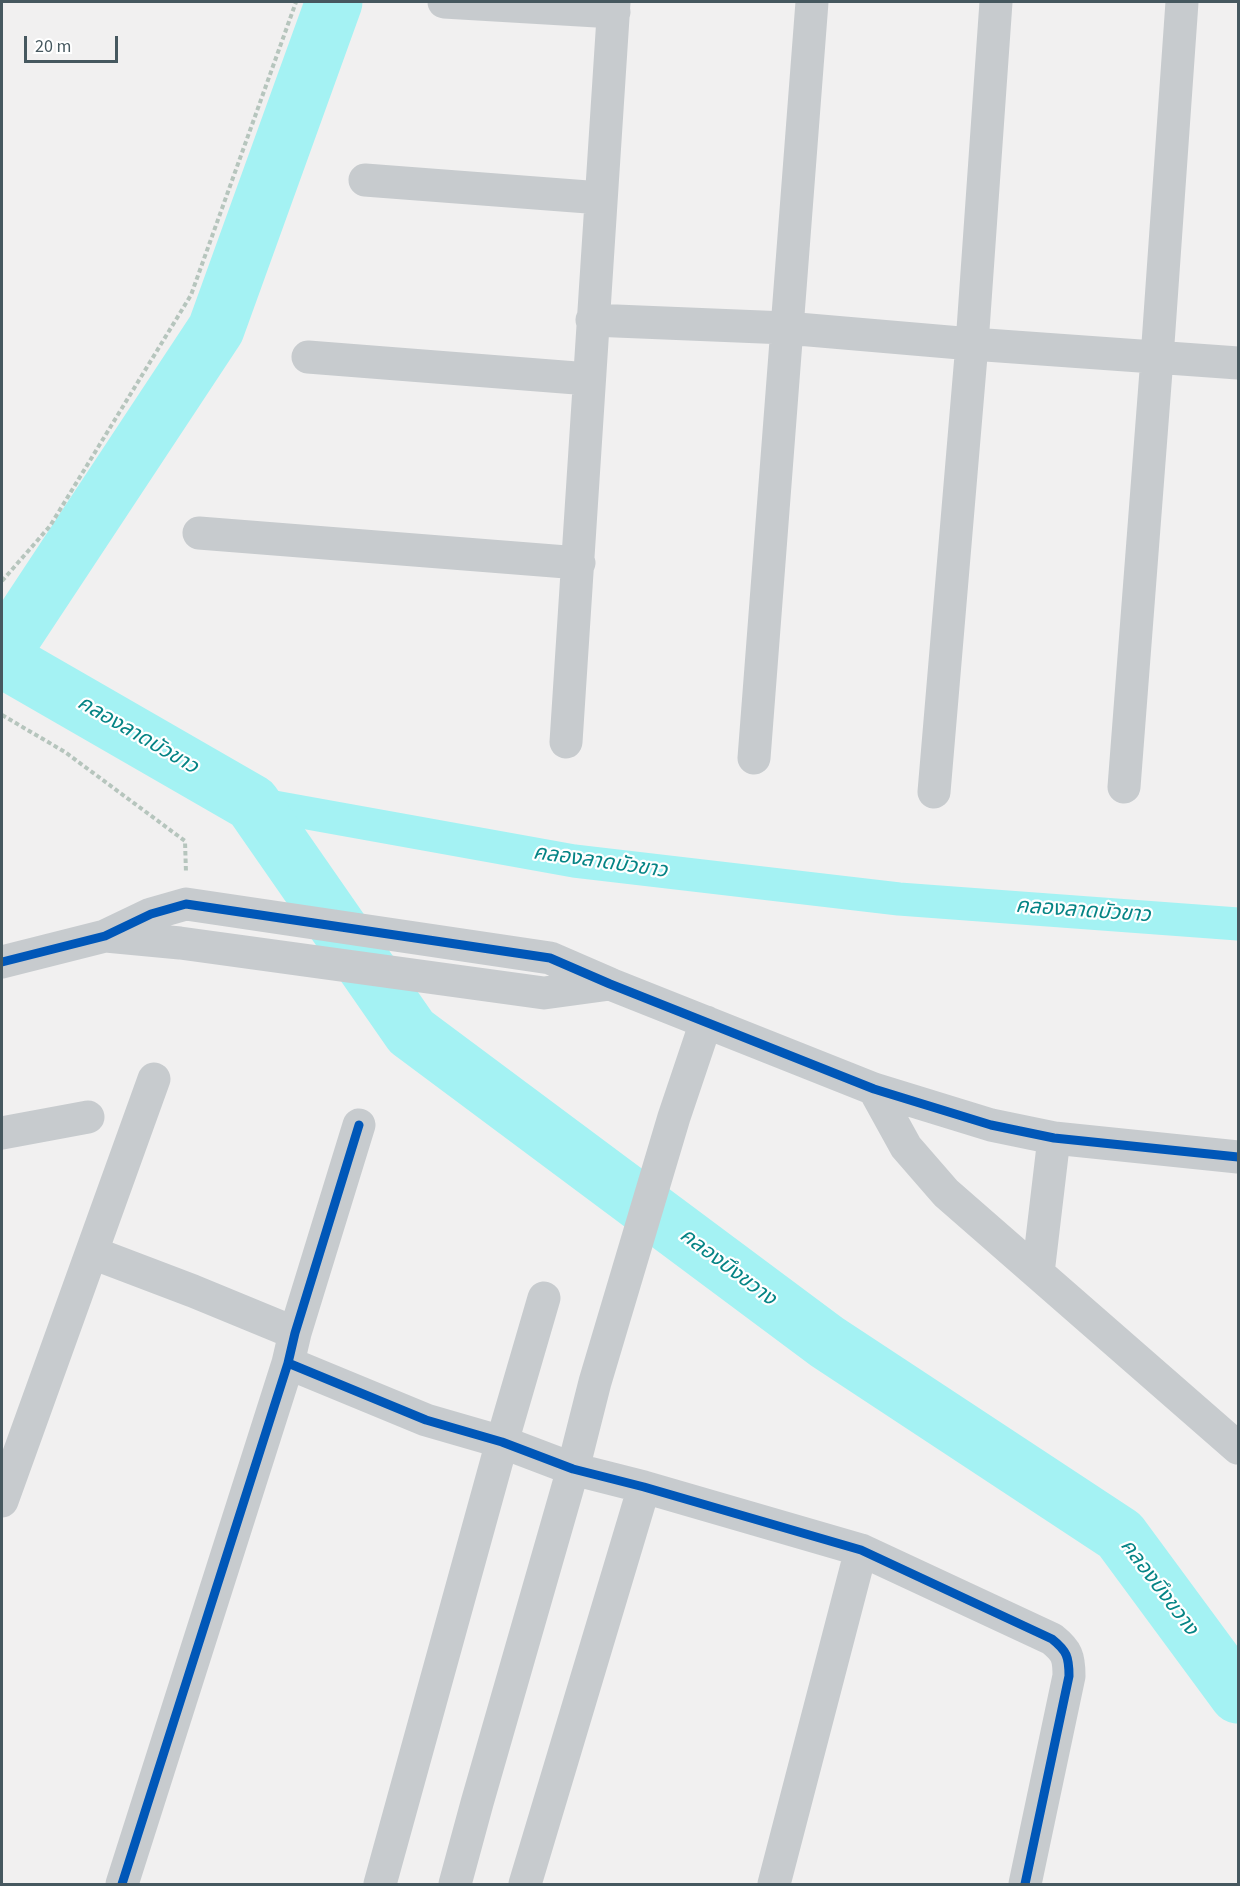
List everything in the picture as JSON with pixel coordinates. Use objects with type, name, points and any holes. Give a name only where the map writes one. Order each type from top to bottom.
[{"type":"street","points":[[444,2],[614,7],[566,742]]},
{"type":"street","points":[[754,758],[812,2]]},
{"type":"street","points":[[934,792],[972,344],[996,2]]},
{"type":"street","points":[[1124,787],[1182,2]]},
{"type":"street","points":[[365,180],[601,198]]},
{"type":"street","points":[[592,320],[786,328],[1239,363]]},
{"type":"street","points":[[308,357],[589,379]]},
{"type":"street","points":[[199,533],[579,562]]},
{"type":"street","points":[[2,962],[105,936],[151,914],[186,904],[550,958],[874,1089],[991,1125],[1054,1138],[1239,1157]]},
{"type":"street","points":[[105,936],[180,943],[544,993],[610,984]]},
{"type":"street","points":[[455,1884],[573,1469],[595,1382],[674,1117],[706,1022]]},
{"type":"street","points":[[2,1501],[154,1079]]},
{"type":"street","points":[[874,1089],[906,1147],[946,1193],[1239,1448]]},
{"type":"street","points":[[2,1133],[88,1117]]},
{"type":"street","points":[[122,1884],[292,1348],[359,1125]]},
{"type":"street","points":[[1038,1273],[1054,1138]]},
{"type":"street","points":[[93,1253],[193,1291],[292,1348],[426,1420],[502,1442],[573,1469],[644,1487],[861,1550],[1052,1639],[1064,1649],[1069,1662],[1069,1676],[1025,1884]]},
{"type":"street","points":[[380,1884],[544,1298]]},
{"type":"street","points":[[525,1884],[644,1487]]},
{"type":"street","points":[[774,1884],[861,1550]]},
{"type":"path","points":[[2,581],[50,526],[191,295],[296,2]]},
{"type":"path","points":[[2,715],[65,752],[185,841]]},
{"type":"waterway","points":[[2,653],[216,329],[334,2]]},
{"type":"waterway","name":"คลองบึงขวาง","points":[[2,659],[252,803],[411,1032],[827,1342],[1120,1535],[1238,1695]]},
{"type":"waterway","name":"คลองลาดบัวขาว","points":[[252,803],[574,861],[899,899],[1238,924]]},
{"type":"cycle path","points":[[2,962],[105,936],[151,914],[186,904],[550,958],[874,1089],[991,1125],[1054,1138],[1238,1157]]},
{"type":"cycle path","points":[[122,1884],[288,1363],[295,1333],[359,1125]]},
{"type":"cycle path","points":[[288,1363],[426,1420],[502,1442],[573,1469],[644,1487],[861,1550],[1052,1639],[1066,1655],[1069,1676],[1025,1884]]}]
